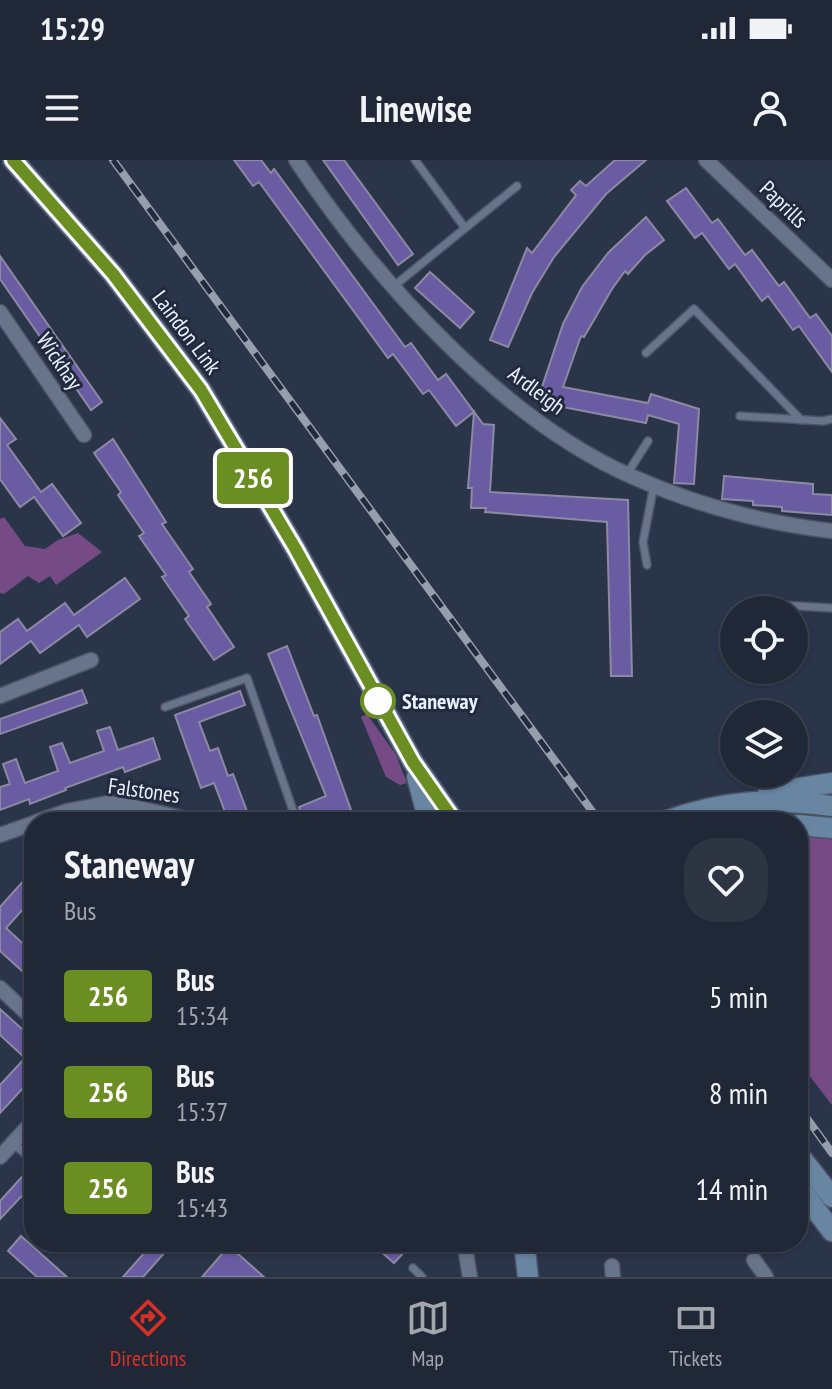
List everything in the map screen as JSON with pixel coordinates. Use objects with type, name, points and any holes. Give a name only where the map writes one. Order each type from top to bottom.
[{"type":"main road","name":"Laindon Link","points":[[13,160],[113,274],[201,390],[295,548],[413,762],[448,812]]},
{"type":"main road","name":"Laindon Link","points":[[413,762],[426,812]]},
{"type":"main road","points":[[696,812],[770,792],[832,783]]},
{"type":"main road","points":[[721,804],[758,802],[832,806]]},
{"type":"main road","points":[[808,826],[832,828]]},
{"type":"main road","points":[[808,1167],[832,1197]]},
{"type":"main road","points":[[808,1199],[832,1231]]},
{"type":"main road","points":[[525,1252],[528,1277]]},
{"type":"street","name":"Ardleigh","points":[[296,160],[337,218],[394,286],[475,369],[519,407],[580,448],[654,485],[735,513],[832,531]]},
{"type":"street","name":"Paprills","points":[[706,160],[832,280]]},
{"type":"street","name":"Wickhay","points":[[0,312],[84,435]]},
{"type":"street","points":[[0,696],[91,660]]},
{"type":"street","name":"Falstones","points":[[87,812],[108,803],[156,812]]},
{"type":"street","name":"Falstones","points":[[0,835],[24,826]]},
{"type":"street","points":[[0,989],[24,1011]]},
{"type":"street","points":[[0,1157],[24,1131]]},
{"type":"street","points":[[466,1252],[470,1277]]},
{"type":"street","points":[[754,1260],[766,1277]]},
{"type":"lane","points":[[415,160],[465,228]]},
{"type":"lane","points":[[394,286],[517,186]]},
{"type":"lane","points":[[646,353],[694,309],[801,420]]},
{"type":"lane","points":[[740,416],[832,419]]},
{"type":"lane","points":[[627,474],[648,441]]},
{"type":"lane","points":[[647,565],[643,542],[654,485]]},
{"type":"lane","points":[[808,607],[832,608]]},
{"type":"lane","points":[[165,707],[247,678],[294,812]]},
{"type":"lane","points":[[13,1143],[24,1153]]},
{"type":"lane","points":[[413,1268],[422,1277]]},
{"type":"shaded area","points":[[4,517],[25,546],[45,549],[58,540],[78,533],[102,552],[56,585],[50,576],[39,583],[28,576],[4,594],[0,593],[0,519]]},
{"type":"shaded area","points":[[367,714],[396,755],[407,783],[400,785],[386,777],[361,717]]},
{"type":"shaded area","points":[[808,826],[832,828],[832,1105],[808,1074]]},
{"type":"building","points":[[234,160],[261,160],[271,173],[274,169],[405,347],[411,343],[438,380],[446,374],[483,424],[494,425],[490,492],[628,500],[632,676],[611,676],[607,522],[485,512],[486,508],[471,508],[472,488],[468,488],[474,412],[456,426],[429,390],[423,394],[393,354],[388,358],[259,182],[253,186]]},
{"type":"building","points":[[323,160],[344,160],[413,254],[398,265]]},
{"type":"building","points":[[615,160],[646,160],[606,194],[554,257],[532,293],[508,347],[490,340],[527,248],[532,253],[576,195],[571,190],[580,181],[586,186]]},
{"type":"building","points":[[686,188],[712,223],[718,219],[745,255],[752,250],[779,286],[784,282],[810,318],[816,314],[832,336],[832,372],[799,326],[793,330],[768,296],[762,301],[735,264],[729,269],[702,233],[695,238],[667,201]]},
{"type":"building","points":[[646,217],[664,240],[628,274],[625,271],[612,289],[584,337],[581,336],[563,387],[648,403],[651,394],[699,409],[694,484],[674,483],[679,424],[648,415],[646,423],[537,402],[563,324],[582,287],[608,253]]},
{"type":"building","points":[[0,256],[102,402],[91,410],[0,279]]},
{"type":"building","points":[[430,272],[474,312],[460,328],[415,288]]},
{"type":"building","points":[[0,418],[16,439],[7,445],[41,492],[52,484],[81,523],[63,536],[34,497],[20,507],[0,479]]},
{"type":"building","points":[[113,439],[166,522],[162,524],[193,569],[189,572],[211,604],[207,607],[234,647],[214,660],[185,619],[189,616],[139,536],[144,533],[94,453]]},
{"type":"building","points":[[724,476],[813,484],[813,494],[832,495],[832,515],[782,511],[782,507],[753,505],[753,501],[722,499]]},
{"type":"building","points":[[125,578],[140,599],[87,637],[79,625],[40,653],[31,641],[0,664],[0,632],[18,619],[27,631],[65,603],[74,615]]},
{"type":"building","points":[[287,646],[314,716],[317,715],[351,810],[300,812],[299,807],[326,796],[268,654]]},
{"type":"building","points":[[82,690],[87,703],[0,734],[0,719]]},
{"type":"building","points":[[240,691],[245,705],[199,722],[210,751],[218,748],[228,776],[233,774],[247,812],[225,812],[214,783],[201,788],[175,715]]},
{"type":"building","points":[[110,727],[118,750],[153,738],[160,759],[125,772],[123,767],[30,804],[29,799],[0,810],[0,787],[10,784],[3,764],[16,759],[25,783],[58,771],[50,747],[62,743],[70,763],[104,751],[97,731]]},
{"type":"building","points":[[24,880],[24,908],[6,928],[24,945],[24,973],[0,951],[0,907]]},
{"type":"building","points":[[0,1009],[24,1031],[24,1057],[0,1035]]},
{"type":"building","points":[[24,1059],[24,1087],[0,1113],[0,1085]]},
{"type":"building","points":[[24,1175],[24,1194],[0,1219],[0,1201]]},
{"type":"building","points":[[21,1236],[24,1239],[24,1252],[39,1252],[67,1277],[37,1277],[8,1251]]},
{"type":"building","points":[[145,1252],[165,1252],[143,1277],[123,1277]]},
{"type":"building","points":[[224,1252],[236,1252],[264,1277],[202,1277]]},
{"type":"building","points":[[381,1252],[404,1252],[394,1263]]},
{"type":"railway","points":[[113,160],[593,812]]},
{"type":"railway","points":[[808,1120],[832,1153]]},
{"type":"bus line","name":"256","points":[[13,160],[113,274],[201,390],[295,548],[413,762],[448,812]]},
{"type":"place","name":"Staneway","points":[[378,701]]}]
